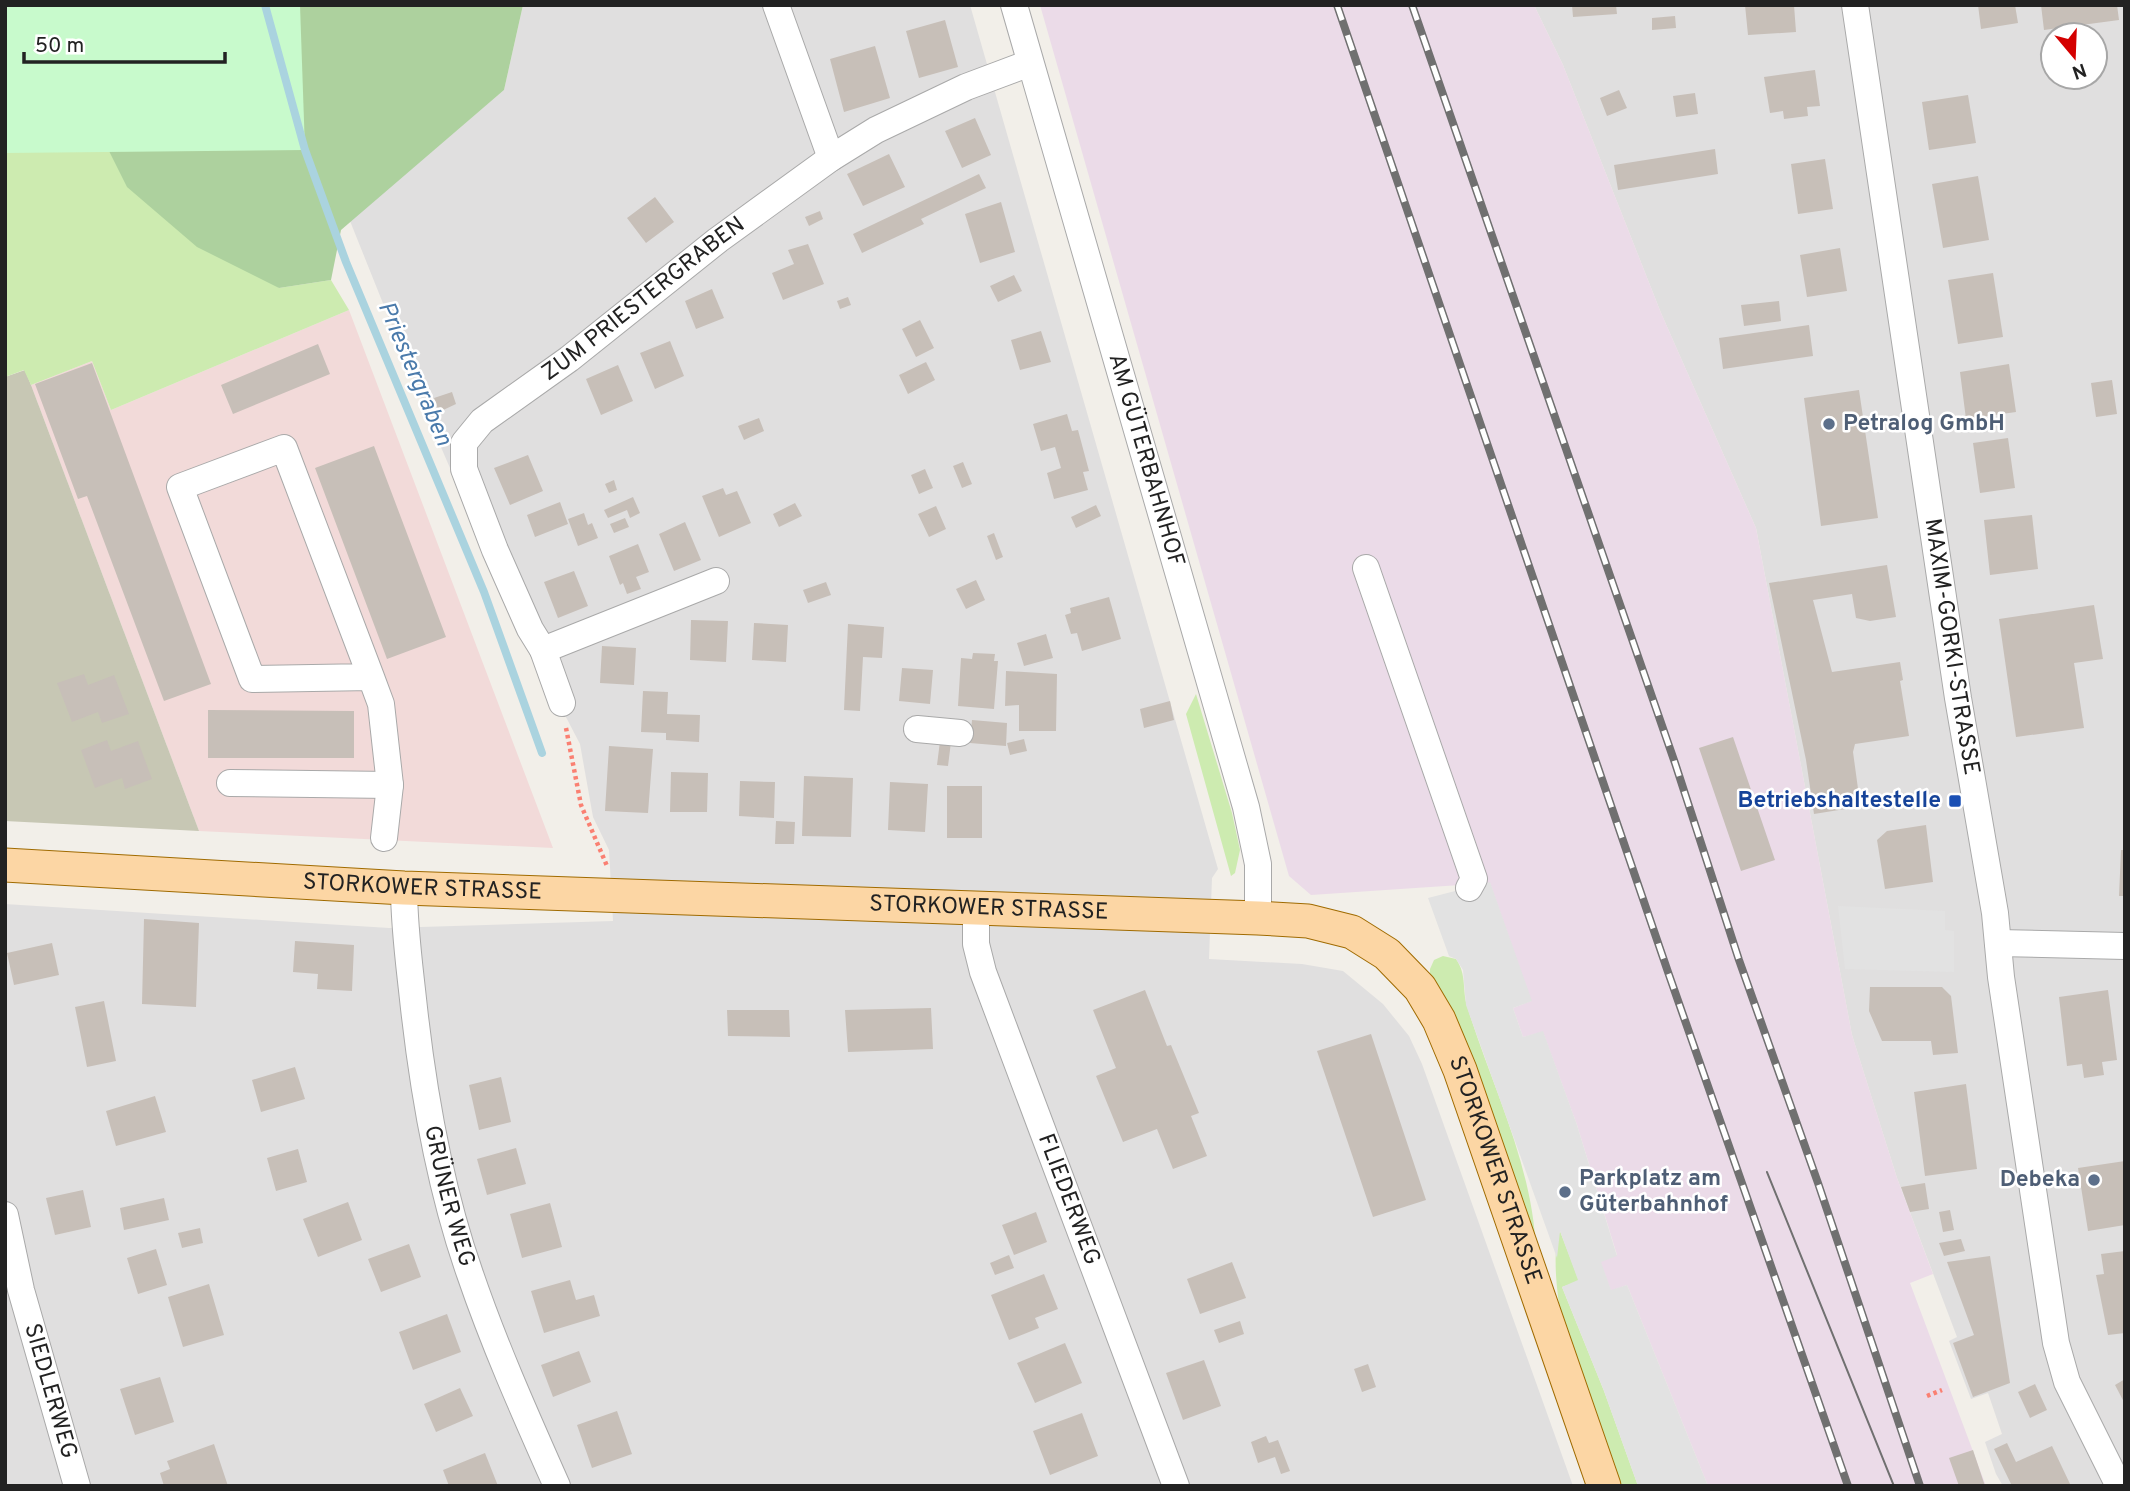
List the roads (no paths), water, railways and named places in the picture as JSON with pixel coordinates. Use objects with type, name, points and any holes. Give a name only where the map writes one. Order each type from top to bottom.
[{"type":"main road","name":"STORKOWER STRASSE","points":[[5,865],[404,888],[1258,918],[1308,921],[1352,932],[1387,954],[1420,988],[1439,1020],[1460,1070],[1604,1486]]},
{"type":"street","points":[[775,5],[831,158]]},
{"type":"street","name":"AM GÜTERBAHNHOF","points":[[1014,5],[1246,807],[1258,864],[1258,918]]},
{"type":"street","name":"MAXIM-GORKI-STRASSE","points":[[1855,5],[1958,698],[1994,913],[2001,977],[2056,1343],[2067,1382],[2119,1486]]},
{"type":"street","name":"ZUM PRIESTERGRABEN","points":[[562,703],[543,650],[530,629],[468,480],[464,469],[464,443],[482,421],[569,359],[718,240],[831,158],[888,124],[966,88],[1030,63]]},
{"type":"street","points":[[371,677],[252,679],[180,486],[284,448],[371,677],[381,704],[390,785],[384,838]]},
{"type":"street","points":[[1366,568],[1474,878],[1469,888]]},
{"type":"street","points":[[543,650],[716,581]]},
{"type":"street","points":[[918,729],[960,733]]},
{"type":"street","points":[[230,783],[390,785]]},
{"type":"street","name":"GRÜNER WEG","points":[[404,888],[406,934],[419,1055],[430,1122],[450,1208],[496,1347],[557,1486]]},
{"type":"street","name":"FLIEDERWEG","points":[[976,910],[976,944],[983,972],[1176,1486]]},
{"type":"street","points":[[1998,943],[2125,946]]},
{"type":"street","name":"SIEDLERWEG","points":[[5,1216],[21,1290],[77,1486]]},
{"type":"waterway","name":"Priestergraben","points":[[265,5],[305,150],[346,262],[484,592],[542,753]]},
{"type":"tram line","points":[[1767,1172],[1894,1486]]},
{"type":"railway","points":[[1337,5],[1668,972],[1848,1486]]},
{"type":"railway","points":[[1412,5],[1675,763],[1739,960],[1818,1183],[1920,1486]]},
{"type":"place","name":"Petralog GmbH","points":[[1829,424]]},
{"type":"place","name":"Betriebshaltestelle","points":[[1955,801]]},
{"type":"place","name":"Debeka","points":[[2094,1180]]},
{"type":"place","name":"Parkplatz am Güterbahnhof","points":[[1565,1192]]}]
